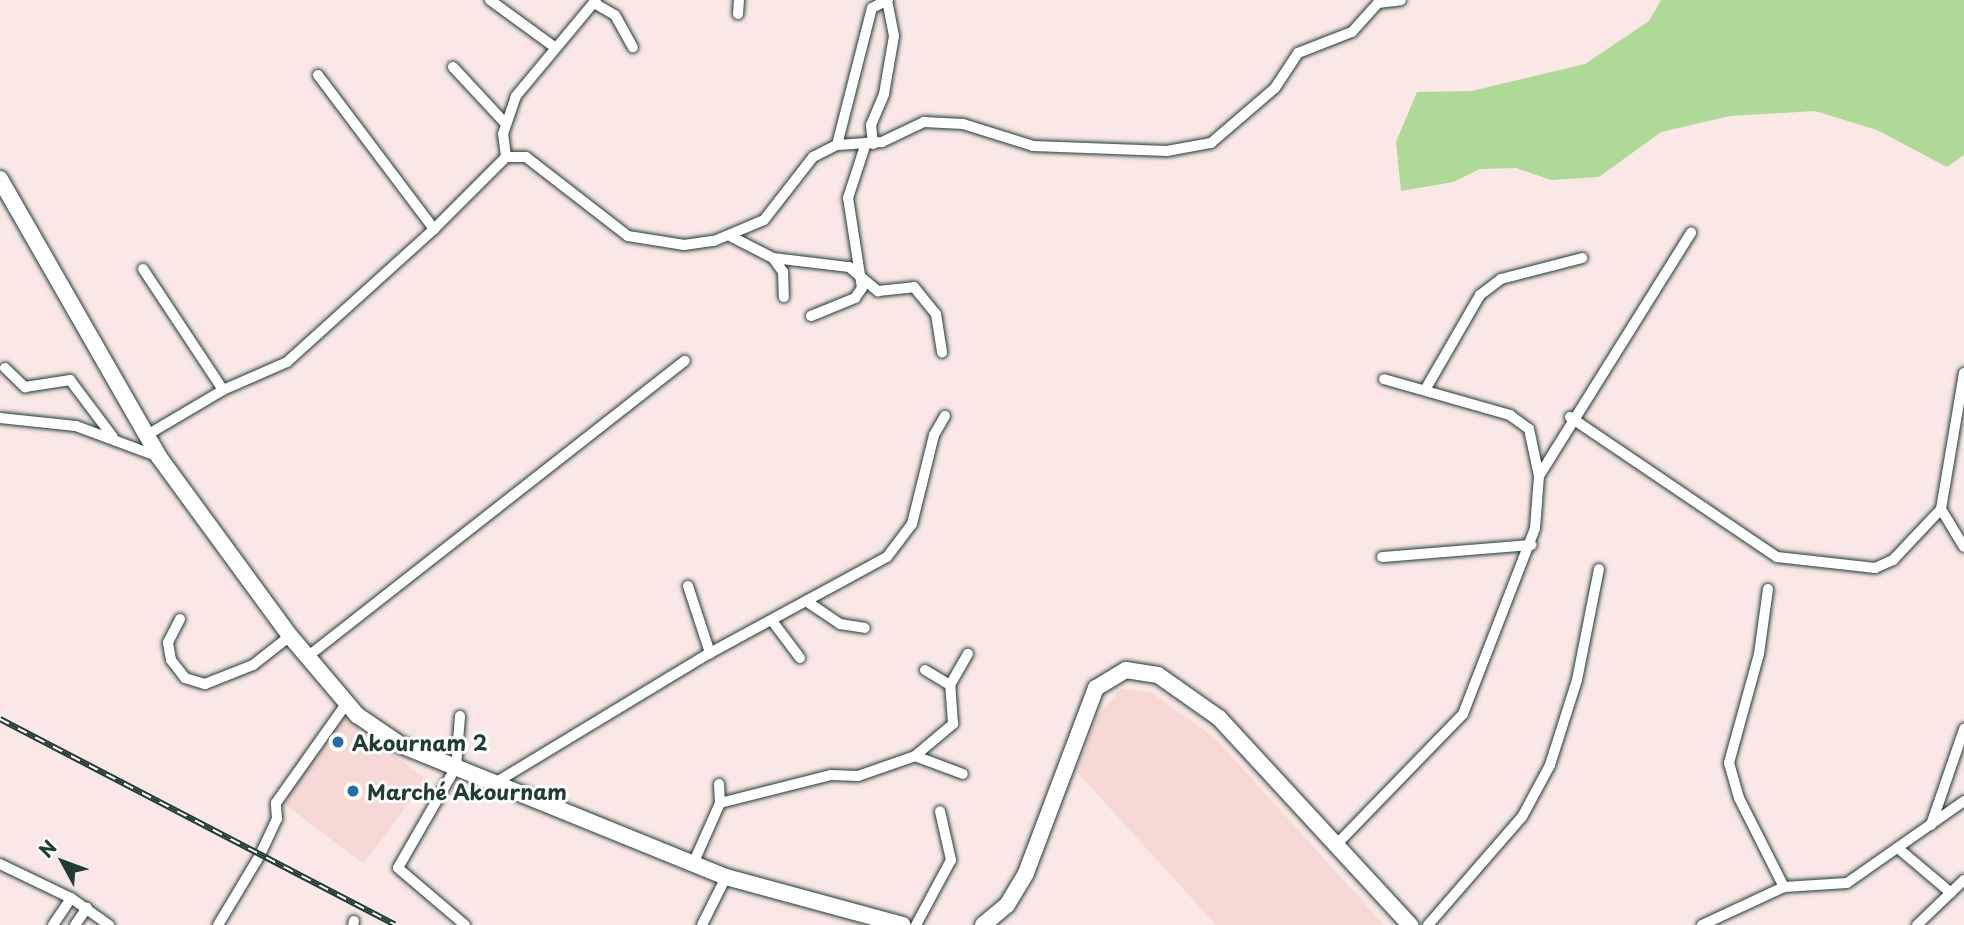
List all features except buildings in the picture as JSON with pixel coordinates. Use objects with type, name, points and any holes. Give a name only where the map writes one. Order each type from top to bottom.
[{"type":"street","points":[[490,0],[553,46]]},
{"type":"street","points":[[738,14],[739,0]]},
{"type":"street","points":[[506,157],[526,157],[628,236],[684,245],[732,237],[764,220],[813,156],[837,145],[869,144],[934,122],[1033,146],[1198,148],[1221,137],[1275,88],[1298,53],[1352,32],[1378,3],[1401,0]]},
{"type":"street","points":[[147,435],[223,390],[287,362],[434,229],[506,157],[506,124],[516,96],[553,46],[595,1],[615,15],[633,47]]},
{"type":"street","points":[[811,316],[855,298],[862,288],[855,272],[848,198],[869,144],[894,36],[888,2],[871,4],[837,145]]},
{"type":"street","points":[[453,67],[506,124]]},
{"type":"street","points":[[318,75],[434,229]]},
{"type":"street","points":[[0,179],[159,457],[290,636],[346,704],[401,745],[726,877],[872,922],[903,925]]},
{"type":"street","points":[[1539,476],[1570,417],[1691,233]]},
{"type":"street","points":[[732,237],[773,258],[813,258],[855,272],[877,291],[914,287],[936,314],[942,352]]},
{"type":"street","points":[[773,258],[783,272],[784,297]]},
{"type":"street","points":[[1425,390],[1480,295],[1501,279],[1582,258]]},
{"type":"street","points":[[143,269],[223,390]]},
{"type":"street","points":[[307,657],[685,360]]},
{"type":"street","points":[[5,368],[25,387],[69,380],[113,437]]},
{"type":"street","points":[[1570,417],[1777,557],[1814,565],[1886,566],[1941,509],[1964,373]]},
{"type":"street","points":[[1337,844],[1463,715],[1532,545],[1539,476],[1529,429],[1520,421],[1384,379]]},
{"type":"street","points":[[495,783],[710,653],[809,603],[901,544],[945,416]]},
{"type":"street","points":[[0,418],[113,437],[159,457]]},
{"type":"street","points":[[1941,509],[1964,548]]},
{"type":"street","points":[[1382,556],[1532,545]]},
{"type":"street","points":[[1428,925],[1522,817],[1550,765],[1577,680],[1600,569]]},
{"type":"street","points":[[688,586],[710,653]]},
{"type":"street","points":[[1768,589],[1759,653],[1730,764],[1739,798],[1784,887]]},
{"type":"street","points":[[809,603],[840,624],[865,628]]},
{"type":"street","points":[[180,619],[168,643],[171,660],[185,678],[205,684],[253,665],[290,636]]},
{"type":"street","points":[[773,622],[800,658]]},
{"type":"street","points":[[720,803],[831,775],[858,776],[915,756],[953,724],[950,685],[968,654]]},
{"type":"street","points":[[925,670],[950,685]]},
{"type":"street","points":[[983,925],[1017,893],[1087,704],[1116,671],[1158,675],[1187,692],[1265,763],[1410,925]]},
{"type":"street","points":[[218,925],[260,855],[277,819],[276,803],[346,704]]},
{"type":"street","points":[[460,716],[456,767],[398,867],[464,925]]},
{"type":"street","points":[[1931,825],[1964,729]]},
{"type":"street","points":[[915,756],[963,774]]},
{"type":"street","points":[[694,864],[720,803],[719,785]]},
{"type":"street","points":[[1702,925],[1784,887],[1846,883],[1964,802]]},
{"type":"street","points":[[916,925],[951,860],[940,811]]},
{"type":"street","points":[[1899,849],[1960,887],[1917,925]]},
{"type":"street","points":[[0,864],[71,898],[108,925]]},
{"type":"street","points":[[702,925],[726,877]]},
{"type":"street","points":[[53,925],[71,898]]},
{"type":"street","points":[[75,925],[87,908]]},
{"type":"shaded area","points":[[1121,689],[1151,692],[1215,738],[1384,925],[1216,925],[1077,772],[1097,716]]},
{"type":"shaded area","name":"Marché Akournam","points":[[342,716],[427,780],[363,864],[279,800]]},
{"type":"green space","points":[[1661,0],[1964,0],[1964,155],[1947,167],[1877,130],[1815,111],[1730,116],[1661,132],[1599,177],[1551,180],[1516,168],[1480,169],[1453,182],[1401,191],[1396,142],[1417,92],[1472,91],[1585,64],[1649,21]]},
{"type":"railway","points":[[0,719],[395,925]]},
{"type":"place","name":"Akournam 2","points":[[338,742]]},
{"type":"place","name":"Marché Akournam","points":[[353,791]]}]
